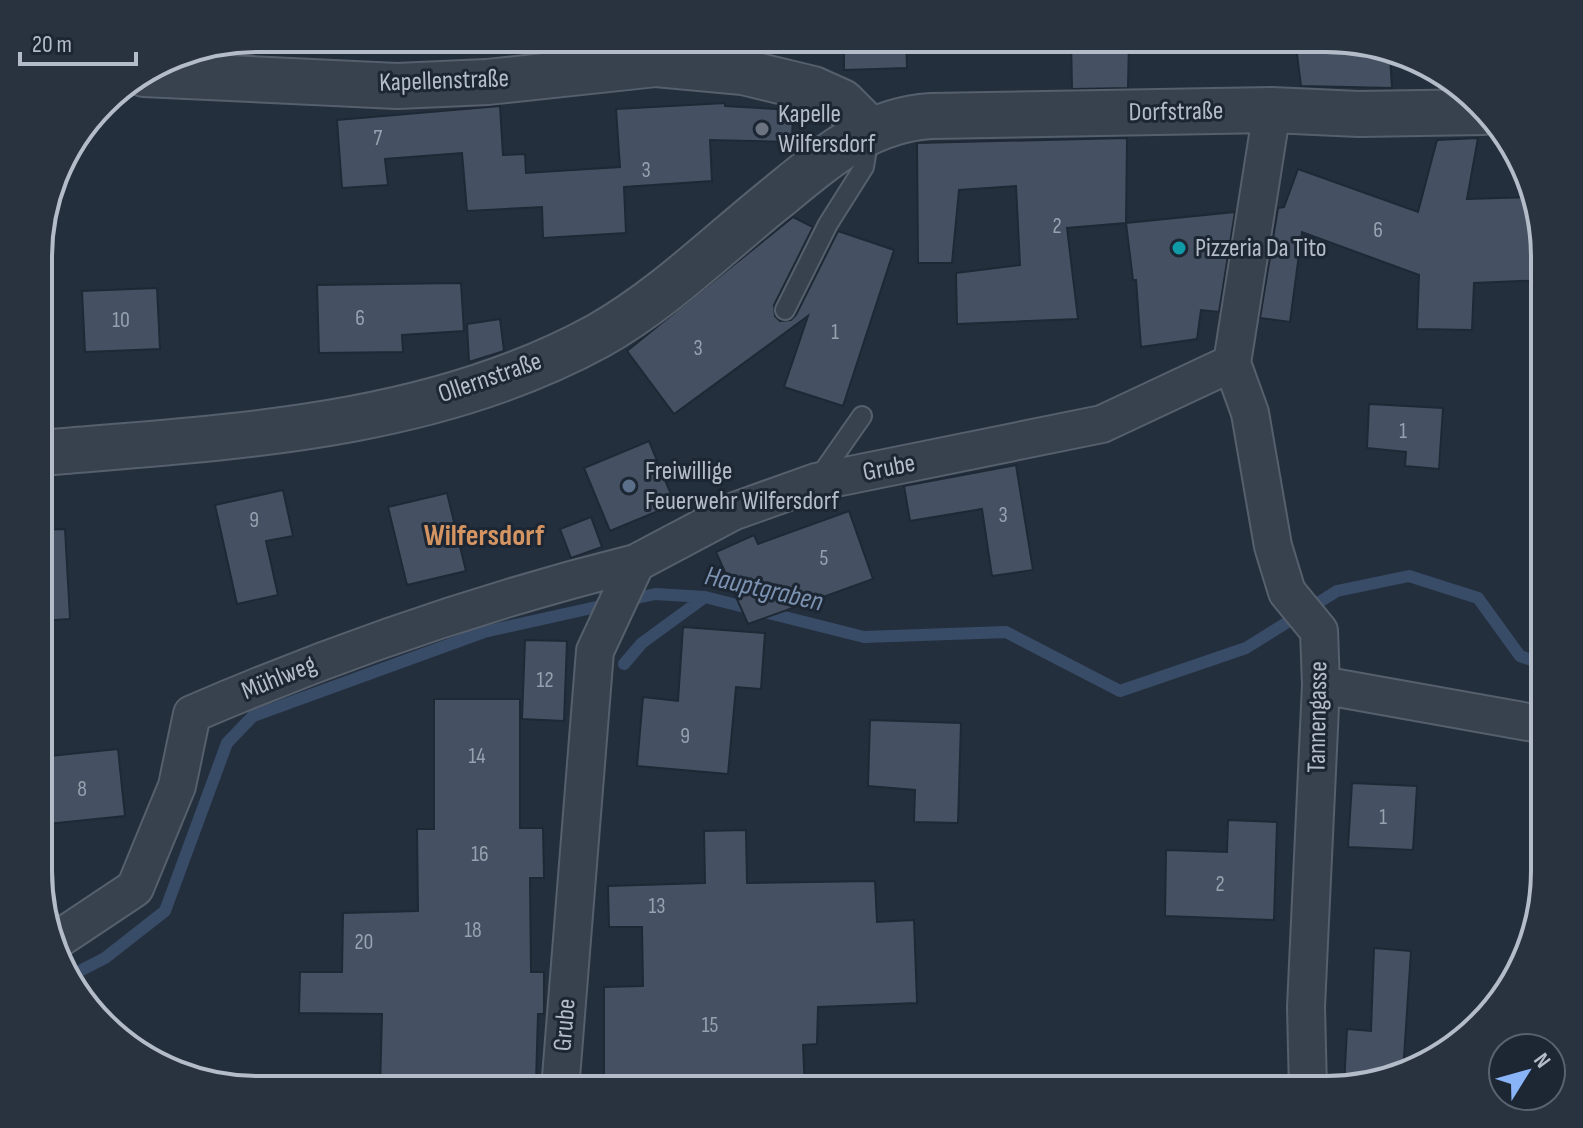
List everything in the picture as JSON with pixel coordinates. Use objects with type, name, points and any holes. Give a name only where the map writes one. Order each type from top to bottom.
[{"type":"street","name":"Kapellenstraße","points":[[163,75],[397,86],[487,82],[656,64],[743,72],[813,89],[842,102],[870,130]]},
{"type":"street","name":"Dorfstraße","points":[[870,130],[909,117],[931,116],[1272,110],[1359,114],[1470,112]]},
{"type":"street","points":[[1232,363],[1272,110]]},
{"type":"street","name":"Ollernstraße","points":[[52,452],[268,433],[341,422],[487,385],[598,335],[641,307],[838,149],[870,130]]},
{"type":"street","name":"Grube","points":[[561,1076],[595,651],[630,574],[732,512],[816,482],[1102,424],[1232,363]]},
{"type":"street","name":"Tannengasse","points":[[1232,363],[1250,413],[1273,546],[1287,592],[1319,631],[1321,685],[1306,1007],[1308,1076]]},
{"type":"street","name":"Mühlweg","points":[[63,936],[135,888],[177,786],[192,714],[290,672],[425,623],[529,590],[630,574]]},
{"type":"street","points":[[1321,685],[1531,722]]},
{"type":"lane","points":[[785,310],[828,224],[864,167],[870,130]]},
{"type":"lane","points":[[816,482],[862,416]]},
{"type":"building","points":[[844,52],[906,52],[907,68],[844,70]]},
{"type":"building","points":[[1071,52],[1129,52],[1128,88],[1072,89]]},
{"type":"building","points":[[1297,52],[1340,52],[1390,63],[1392,88],[1301,86]]},
{"type":"building","points":[[725,103],[725,106],[793,110],[792,142],[710,140],[712,181],[624,187],[626,233],[543,238],[542,207],[467,211],[462,153],[385,159],[388,185],[342,188],[337,120],[500,106],[503,155],[525,154],[526,173],[620,167],[616,109]]},
{"type":"building","points":[[1127,138],[1126,223],[1067,228],[1078,319],[957,324],[956,273],[1020,265],[1016,186],[959,190],[952,263],[918,263],[917,143]]},
{"type":"building","points":[[1478,138],[1467,199],[1522,197],[1531,243],[1531,281],[1474,283],[1472,330],[1417,329],[1419,275],[1302,232],[1290,322],[1260,318],[1278,208],[1284,207],[1298,169],[1418,212],[1437,140]]},
{"type":"building","points":[[1235,212],[1219,312],[1201,310],[1197,339],[1141,347],[1136,280],[1133,280],[1126,223]]},
{"type":"building","points":[[793,217],[813,227],[774,305],[775,316],[780,321],[791,320],[796,315],[838,231],[894,250],[843,406],[784,387],[808,316],[674,414],[627,351]]},
{"type":"building","points":[[461,283],[464,331],[402,335],[403,352],[319,353],[317,285]]},
{"type":"building","points":[[157,288],[160,349],[85,352],[82,291]]},
{"type":"building","points":[[500,319],[504,351],[469,362],[467,324]]},
{"type":"building","points":[[1369,404],[1443,408],[1439,469],[1405,466],[1406,452],[1367,448]]},
{"type":"building","name":"Freiwillige Feuerwehr Wilfersdorf","points":[[649,441],[675,504],[610,531],[584,468]]},
{"type":"building","points":[[1016,465],[1033,570],[992,576],[982,509],[910,521],[904,486]]},
{"type":"building","points":[[283,490],[293,536],[266,541],[278,595],[237,604],[215,505]]},
{"type":"building","points":[[447,493],[466,571],[407,585],[388,507]]},
{"type":"building","points":[[849,511],[873,579],[748,624],[716,552],[754,535],[758,544]]},
{"type":"building","points":[[591,517],[602,547],[571,558],[560,529]]},
{"type":"building","points":[[65,529],[70,619],[52,620],[52,530]]},
{"type":"building","points":[[683,627],[765,633],[761,689],[736,687],[728,774],[637,766],[643,697],[678,701]]},
{"type":"building","points":[[525,640],[567,641],[564,721],[522,719]]},
{"type":"building","points":[[434,699],[520,699],[520,828],[543,828],[544,878],[530,878],[531,972],[544,972],[544,1014],[538,1014],[536,1076],[380,1076],[382,1014],[299,1013],[300,972],[342,972],[343,913],[418,911],[417,829],[434,829]]},
{"type":"building","points":[[870,720],[961,723],[958,823],[914,822],[915,790],[868,786]]},
{"type":"building","points":[[118,749],[125,816],[52,823],[52,756]]},
{"type":"building","points":[[1352,783],[1417,786],[1413,850],[1348,847]]},
{"type":"building","points":[[1228,820],[1277,822],[1274,920],[1165,916],[1166,850],[1227,852]]},
{"type":"building","points":[[746,830],[747,883],[875,881],[877,922],[914,920],[917,1003],[818,1007],[817,1044],[803,1045],[804,1076],[604,1076],[604,987],[643,986],[642,927],[609,927],[608,886],[705,883],[704,831]]},
{"type":"building","points":[[1374,948],[1411,951],[1404,1060],[1345,1075],[1347,1029],[1371,1031]]},
{"type":"waterway","name":"Hauptgraben","points":[[79,971],[105,958],[165,911],[227,743],[253,716],[484,632],[655,594],[705,597],[864,637],[1006,632],[1120,691],[1246,648],[1337,591],[1409,576],[1478,598],[1520,656],[1531,660]]},
{"type":"waterway","points":[[624,664],[642,643],[705,597]]},
{"type":"place","name":"Kapelle Wilfersdorf","points":[[762,129]]},
{"type":"place","name":"Pizzeria Da Tito","points":[[1179,248]]},
{"type":"place","name":"Freiwillige Feuerwehr Wilfersdorf","points":[[629,486]]},
{"type":"district","name":"Wilfersdorf","points":[[484,536]]}]
